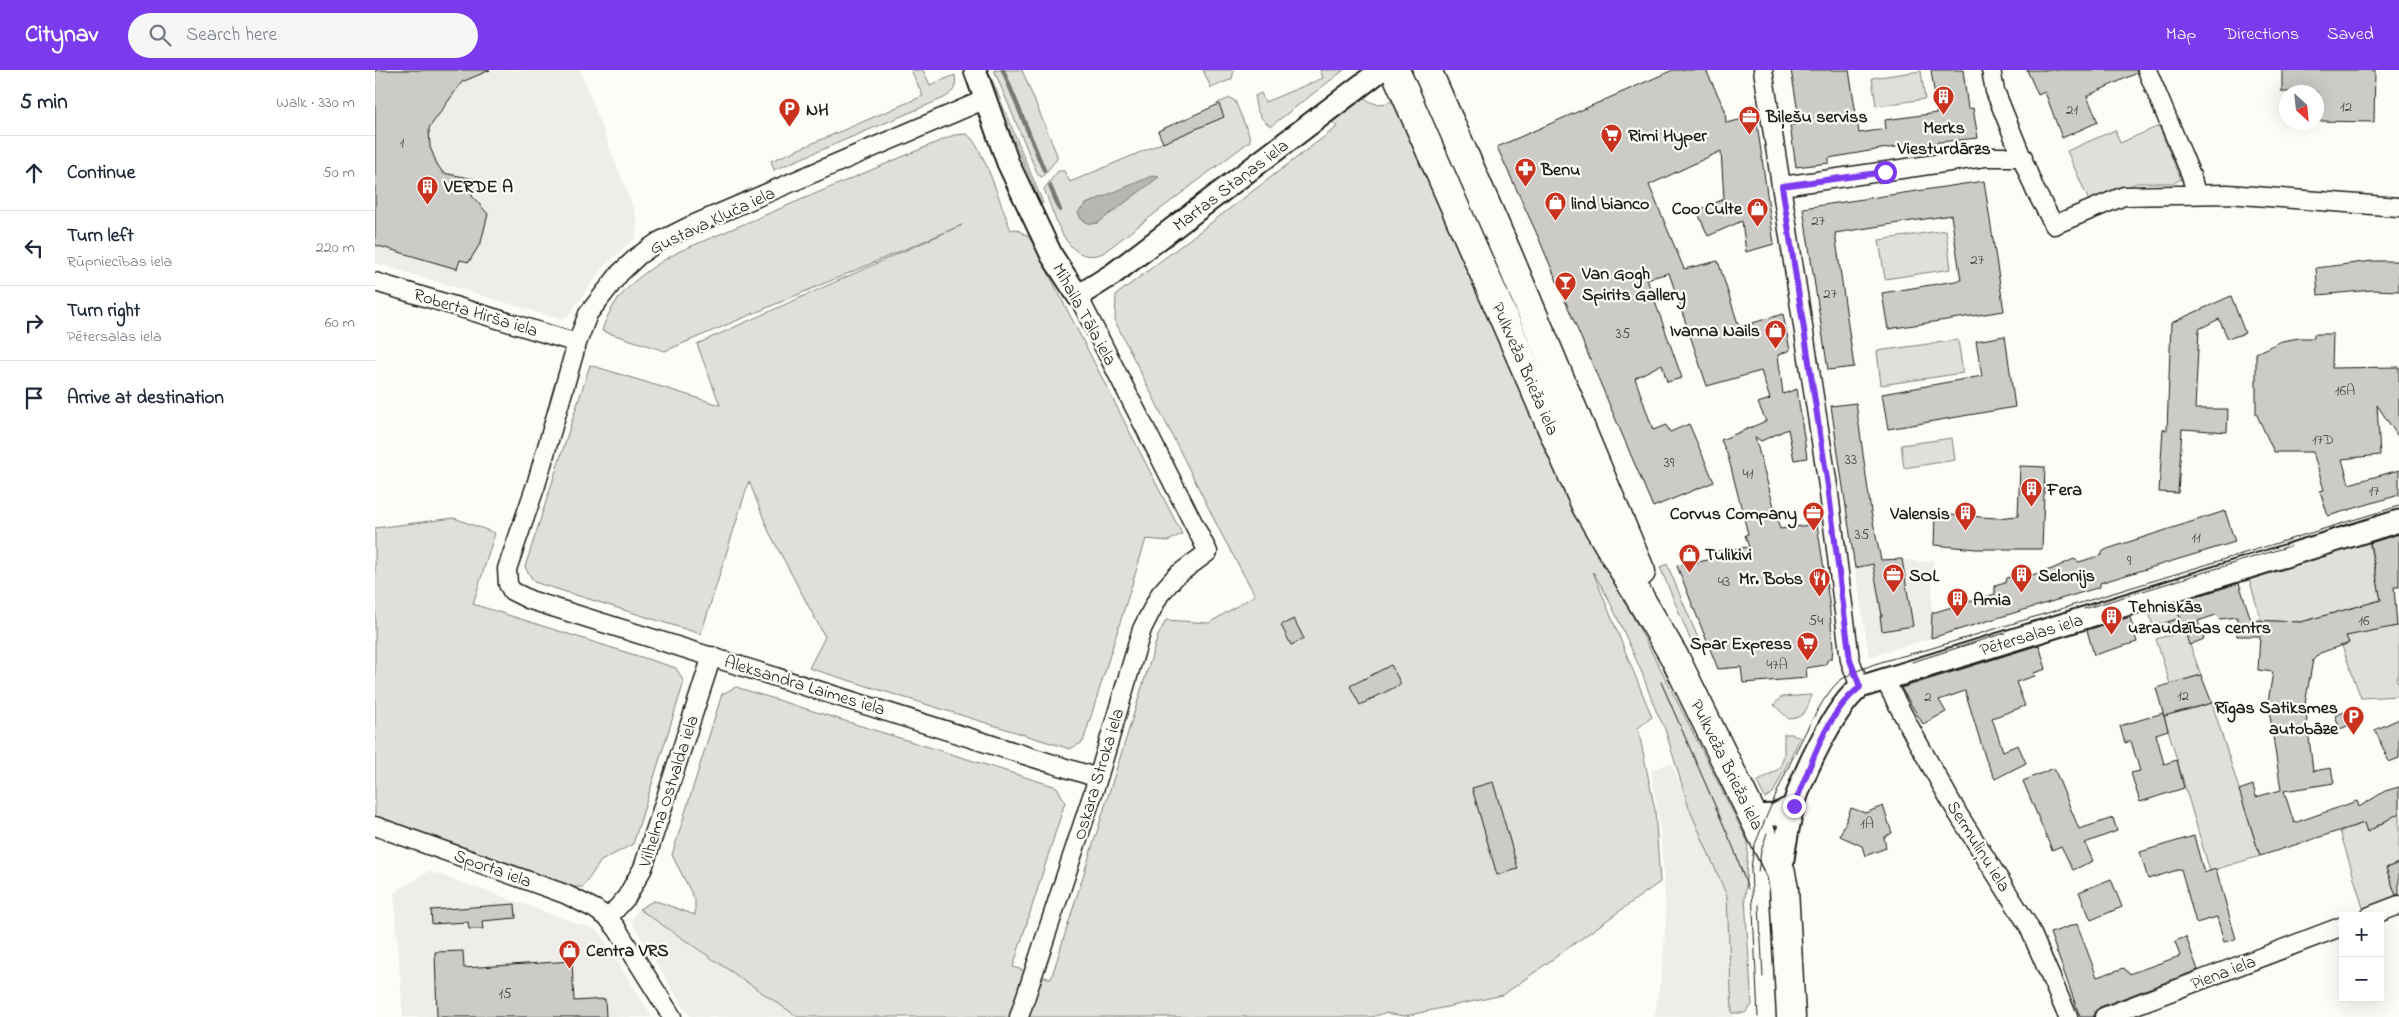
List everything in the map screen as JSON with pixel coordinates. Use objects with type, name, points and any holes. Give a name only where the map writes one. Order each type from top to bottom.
[{"type":"main road","name":"Pulkveža Brieža iela","points":[[1395,70],[1599,501],[1781,872],[1787,921],[1791,1017]]},
{"type":"main road","name":"Pulkveža Brieža iela","points":[[1427,70],[1599,501]]},
{"type":"street","name":"Mihaila Tāla iela","points":[[975,70],[1008,163],[1052,256],[1078,296],[1208,552]]},
{"type":"street","name":"Martas Staņas iela","points":[[1078,296],[1113,274],[1381,70]]},
{"type":"street","points":[[1763,70],[1828,486],[1850,660],[1860,687]]},
{"type":"street","points":[[1991,70],[1995,91],[2035,190],[2054,225],[2123,196],[2196,194],[2399,206]]},
{"type":"street","points":[[2147,70],[2191,175],[2196,194]]},
{"type":"street","name":"Gustava Kluča iela","points":[[512,591],[508,584],[507,568],[536,485],[577,343],[588,314],[619,273],[658,242],[986,99]]},
{"type":"street","points":[[1782,186],[1985,157],[2023,157]]},
{"type":"street","name":"Roberta Hirša iela","points":[[375,282],[577,343]]},
{"type":"street","name":"Pētersalas iela","points":[[1781,872],[1794,806],[1833,719],[1849,696],[1860,687],[2399,521]]},
{"type":"street","name":"Oskara Stroka iela","points":[[1019,1017],[1098,778],[1142,629],[1149,612],[1160,594],[1176,576],[1208,552]]},
{"type":"street","name":"Aleksandra Laimes iela","points":[[512,591],[530,600],[1098,778]]},
{"type":"street","name":"Vilhelma Ostvalda iela","points":[[608,918],[626,898],[643,868],[712,656]]},
{"type":"street","name":"Sermuliņu iela","points":[[1886,678],[1889,688],[1917,741],[1958,814],[2028,925],[2069,1017]]},
{"type":"street","points":[[1753,816],[1775,815],[1794,806]]},
{"type":"street","name":"Sporta iela","points":[[375,826],[565,894],[595,908],[608,918]]},
{"type":"street","points":[[2381,912],[2399,905]]},
{"type":"street","points":[[608,918],[672,1017]]},
{"type":"street","name":"Piena iela","points":[[2104,1017],[2339,928]]},
{"type":"shaded area","points":[[375,70],[580,70],[638,221],[635,238],[602,268],[569,315],[563,318],[553,317],[375,263]]},
{"type":"shaded area","points":[[911,70],[923,70],[930,85],[955,75],[956,83],[954,89],[944,98],[774,170],[771,161],[923,96]]},
{"type":"shaded area","points":[[984,70],[988,70],[1043,203],[1041,204]]},
{"type":"shaded area","points":[[994,70],[1022,70],[1057,155],[1057,159],[1042,177],[1038,175]]},
{"type":"shaded area","points":[[1203,70],[1234,70],[1232,79],[1211,88]]},
{"type":"shaded area","points":[[1320,70],[1344,70],[1271,126],[1261,117],[1257,109],[1255,96],[1261,93],[1265,102],[1323,78]]},
{"type":"shaded area","points":[[1921,71],[1925,99],[1876,106],[1872,78]]},
{"type":"shaded area","points":[[1363,96],[1371,102],[1379,104],[1396,99],[1575,508],[1667,681],[1748,842],[1745,899],[1752,1005],[1745,1013],[1732,1013],[1727,896],[1689,808],[1664,726],[1654,707],[1642,673],[1619,621],[1593,572],[1652,717],[1638,728],[1655,810],[1660,882],[1503,995],[1405,1016],[1385,1013],[1372,1017],[798,1017],[639,909],[653,901],[695,915],[695,900],[672,855],[722,694],[736,687],[1057,787],[1065,802],[1013,967],[1051,979],[1158,636],[1166,620],[1209,623],[1255,595],[1223,537],[1115,321],[1116,295],[1337,127],[1331,120]]},
{"type":"shaded area","points":[[1230,98],[1235,101],[1250,141],[1103,253],[1090,256],[1080,253],[1071,246],[1058,225],[1044,189],[1058,171],[1064,171],[1070,182],[1223,117],[1218,103]]},
{"type":"shaded area","points":[[2159,126],[2181,179],[2174,183],[2137,183],[2089,201],[2067,151],[2115,130],[2120,143]]},
{"type":"shaded area","points":[[967,134],[973,140],[986,164],[1011,230],[1016,229],[1028,236],[1034,245],[1182,534],[1168,541],[1146,539],[1083,742],[1070,749],[809,668],[825,637],[769,532],[749,481],[701,634],[534,582],[525,567],[590,365],[720,405],[697,344],[962,225],[665,351],[602,331],[614,305],[633,283],[655,266],[680,251],[954,135]]},
{"type":"shaded area","points":[[1152,176],[1159,177],[1098,223],[1090,224],[1081,219],[1078,212],[1086,204]]},
{"type":"shaded area","points":[[1946,230],[1951,269],[1885,279],[1879,240]]},
{"type":"shaded area","points":[[1958,340],[1963,373],[1881,385],[1877,351]]},
{"type":"shaded area","points":[[1952,438],[1955,460],[1904,468],[1901,445]]},
{"type":"shaded area","points":[[454,518],[495,533],[473,604],[676,668],[684,682],[633,844],[601,861],[583,887],[562,887],[375,819],[375,528]]},
{"type":"shaded area","points":[[2369,542],[2381,600],[2301,622],[2261,621],[2249,578]]},
{"type":"shaded area","points":[[1890,558],[1891,561],[1902,559],[1920,562],[1933,560],[1931,638],[1869,657],[1855,568],[1887,562],[1887,559]]},
{"type":"shaded area","points":[[1667,564],[1698,638],[1691,641],[1660,567]]},
{"type":"shaded area","points":[[2175,601],[2180,618],[2153,626],[2148,609]]},
{"type":"shaded area","points":[[2399,626],[2399,676],[2396,678],[2399,685],[2399,696],[2361,698],[2342,646],[2349,643],[2346,636]]},
{"type":"shaded area","points":[[2185,631],[2201,675],[2170,684],[2156,639]]},
{"type":"shaded area","points":[[1811,695],[1805,712],[1794,719],[1789,719],[1774,705],[1781,697]]},
{"type":"shaded area","points":[[2212,703],[2260,856],[2210,871],[2164,716]]},
{"type":"shaded area","points":[[1784,734],[1792,734],[1800,738],[1773,793],[1765,798],[1757,782],[1780,768],[1784,755]]},
{"type":"shaded area","points":[[1671,763],[1727,894],[1734,1017],[1654,1017],[1662,973],[1666,918],[1661,836],[1651,770]]},
{"type":"shaded area","points":[[2399,813],[2399,862],[2386,868],[2396,895],[2363,908],[2340,831],[2364,823],[2368,832]]},
{"type":"shaded area","points":[[429,871],[599,931],[652,1017],[403,1017],[394,893]]},
{"type":"shaded area","points":[[639,909],[798,1017],[692,1017],[685,1010],[631,921]]},
{"type":"building","name":"VERDE A","points":[[375,70],[490,70],[462,82],[429,128],[430,147],[443,173],[475,179],[472,196],[488,214],[481,242],[469,262],[460,260],[457,269],[375,245]]},
{"type":"building","points":[[1673,70],[1706,70],[1725,110],[1726,123],[1756,116],[1774,244],[1746,252],[1742,221],[1708,236],[1697,211],[1724,199],[1721,151],[1649,185],[1684,269],[1718,261],[1739,327],[1783,314],[1790,350],[1778,355],[1783,394],[1797,389],[1807,458],[1794,460],[1788,429],[1761,441],[1755,437],[1780,529],[1817,524],[1829,601],[1833,647],[1832,658],[1829,658],[1825,665],[1806,668],[1807,678],[1743,683],[1741,667],[1718,669],[1677,566],[1713,559],[1712,552],[1749,547],[1745,535],[1748,534],[1728,456],[1721,440],[1766,421],[1758,403],[1770,399],[1761,371],[1707,386],[1669,273],[1647,279],[1682,378],[1667,382],[1662,364],[1635,378],[1653,430],[1666,425],[1670,432],[1689,424],[1714,482],[1653,507],[1536,232],[1497,147]]},
{"type":"building","name":"Merks Viesturdārzs","points":[[1791,70],[1849,70],[1859,133],[1886,129],[1885,120],[1937,113],[1931,70],[1963,70],[1968,109],[1973,108],[1978,138],[1920,144],[1921,149],[1904,151],[1904,146],[1881,149],[1829,158],[1829,163],[1796,167],[1790,125],[1800,124]]},
{"type":"building","points":[[2027,70],[2137,70],[2137,73],[2087,96],[2098,122],[2062,138],[2045,92],[2038,95]]},
{"type":"building","points":[[2282,70],[2375,70],[2374,122],[2324,121],[2324,85],[2282,85]]},
{"type":"building","points":[[1219,104],[1224,117],[1163,143],[1158,131]]},
{"type":"building","points":[[1984,181],[2004,311],[1888,329],[1882,293],[1961,280],[1951,215],[1835,233],[1854,367],[1828,370],[1803,208]]},
{"type":"building","points":[[2372,261],[2399,261],[2399,291],[2373,290],[2318,295],[2316,268]]},
{"type":"building","points":[[2231,296],[2245,333],[2228,339],[2219,319],[2199,329],[2195,409],[2228,409],[2227,432],[2182,429],[2178,493],[2159,492],[2163,429],[2167,430],[2171,323]]},
{"type":"building","points":[[2314,334],[2333,334],[2332,368],[2399,367],[2399,438],[2377,405],[2380,455],[2342,459],[2349,484],[2399,470],[2399,495],[2328,516],[2320,491],[2324,490],[2313,452],[2274,452],[2256,413],[2256,353],[2282,341],[2314,338]]},
{"type":"building","points":[[2005,336],[2015,407],[1888,429],[1882,394],[1982,376],[1976,341]]},
{"type":"building","points":[[1856,403],[1871,512],[1881,560],[1902,559],[1913,626],[1882,631],[1880,616],[1882,616],[1873,564],[1855,568],[1831,406]]},
{"type":"building","points":[[2020,466],[2045,467],[2042,549],[1976,549],[1934,545],[1935,514],[1997,518],[2018,516]]},
{"type":"building","points":[[2225,511],[2235,542],[2100,583],[2100,587],[1931,638],[1932,613],[1995,594],[1995,586],[2005,583],[2006,578],[2024,573],[2025,577],[2052,569],[2074,559],[2079,562],[2102,555],[2102,552],[2107,549]]},
{"type":"building","points":[[2399,534],[2399,587],[2394,587],[2397,626],[2346,636],[2349,643],[2320,653],[2313,660],[2305,704],[2313,771],[2331,768],[2334,783],[2284,791],[2294,823],[2357,801],[2359,807],[2385,791],[2399,787],[2399,813],[2367,832],[2364,823],[2260,856],[2239,790],[2253,785],[2256,797],[2281,790],[2268,702],[2273,672],[2258,670],[2260,636],[2237,636],[2237,617],[2220,619],[2216,615],[2198,621],[2204,639],[2189,645],[2185,631],[2173,634],[2168,622],[2180,618],[2175,603],[2239,583],[2251,620],[2301,622],[2381,600],[2370,543]]},
{"type":"building","name":"Tehniskās uzraudzības centrs","points":[[2130,617],[2137,642],[2094,655],[2087,630]]},
{"type":"building","points":[[1294,619],[1304,639],[1291,645],[1281,625]]},
{"type":"building","points":[[2039,645],[2046,669],[2034,673],[2035,676],[2016,682],[2025,706],[1992,718],[2003,751],[2018,745],[2026,763],[1995,779],[1986,760],[1965,691],[1939,700],[1946,712],[1923,724],[1901,688]]},
{"type":"building","points":[[1391,665],[1401,684],[1360,705],[1350,686]]},
{"type":"building","points":[[2201,675],[2212,703],[2164,716],[2156,688]]},
{"type":"building","points":[[2347,711],[2352,724],[2340,729],[2335,716]]},
{"type":"building","points":[[2163,713],[2168,730],[2156,734],[2164,764],[2177,760],[2184,788],[2140,802],[2131,773],[2140,771],[2131,741],[2125,743],[2120,726]]},
{"type":"building","points":[[2399,719],[2399,758],[2389,762],[2375,730]]},
{"type":"building","points":[[2054,768],[2079,829],[2113,818],[2117,831],[2085,843],[2093,861],[2073,870],[2061,846],[2052,850],[2023,781]]},
{"type":"building","points":[[1493,782],[1518,869],[1497,875],[1472,788]]},
{"type":"building","points":[[1883,806],[1892,833],[1884,837],[1886,848],[1865,856],[1862,846],[1840,836],[1851,808],[1865,813]]},
{"type":"building","points":[[2194,836],[2204,873],[2216,869],[2236,939],[2224,942],[2217,917],[2196,923],[2181,869],[2148,879],[2140,852]]},
{"type":"building","points":[[2399,863],[2399,895],[2396,895],[2386,868]]},
{"type":"building","points":[[2111,879],[2122,907],[2091,920],[2079,892]]},
{"type":"building","points":[[515,904],[516,918],[482,921],[483,929],[469,929],[468,922],[432,924],[431,910]]},
{"type":"building","points":[[2077,924],[2097,977],[2124,968],[2129,974],[2180,956],[2175,941],[2186,937],[2198,970],[2100,1007],[2095,1011],[2094,1017],[2080,1017],[2050,933]]},
{"type":"building","points":[[463,951],[464,968],[572,961],[574,1001],[605,999],[606,1017],[437,1017],[435,952]]},
{"type":"waterway","points":[[1003,70],[1044,170]]},
{"type":"waterway","points":[[1050,186],[1060,210]]},
{"type":"tram line","points":[[1758,1017],[1751,869],[1754,847],[1793,756],[1820,707],[1832,689],[1842,679],[1852,673],[1884,661],[2399,506]]},
{"type":"tram line","points":[[2084,609],[2290,546]]},
{"type":"tram line","points":[[1912,662],[2005,633]]},
{"type":"tram line","points":[[1661,682],[1734,849],[1748,889]]},
{"type":"tram line","points":[[1758,872],[1761,851],[1767,833]]},
{"type":"tram line","points":[[1759,905],[1763,977]]},
{"type":"place","name":"Merks Viesturdārzs","points":[[1944,116]]},
{"type":"place","name":"NH","points":[[790,128]]},
{"type":"place","name":"Biļešu serviss","points":[[1750,135]]},
{"type":"place","name":"Rimi Hyper","points":[[1612,154]]},
{"type":"place","name":"Benu","points":[[1525,188]]},
{"type":"place","name":"VERDE A","points":[[428,205]]},
{"type":"place","name":"lind bianco","points":[[1555,222]]},
{"type":"place","name":"Coo Culte","points":[[1758,227]]},
{"type":"place","name":"Van Gogh Spirits Gallery","points":[[1566,302]]},
{"type":"place","name":"Ivanna Nails","points":[[1776,349]]},
{"type":"place","name":"Fera","points":[[2031,508]]},
{"type":"place","name":"Corvus Company","points":[[1813,532]]},
{"type":"place","name":"Valensis","points":[[1966,532]]},
{"type":"place","name":"Tulikivi","points":[[1689,573]]},
{"type":"place","name":"SOL","points":[[1893,594]]},
{"type":"place","name":"Selonijs","points":[[2022,594]]},
{"type":"place","name":"Mr. Bobs","points":[[1819,597]]},
{"type":"place","name":"Amia","points":[[1957,618]]},
{"type":"place","name":"Tehniskās uzraudzības centrs","points":[[2112,635]]},
{"type":"place","name":"Spar Express","points":[[1808,662]]},
{"type":"place","name":"Rīgas Satiksmes autobāze","points":[[2354,736]]},
{"type":"place","name":"Centra VRS","points":[[570,969]]},
{"type":"route","points":[[1794,806],[1812,762],[1833,719],[1849,696],[1860,687],[1850,660],[1828,486],[1782,186],[1885,172]]}]
